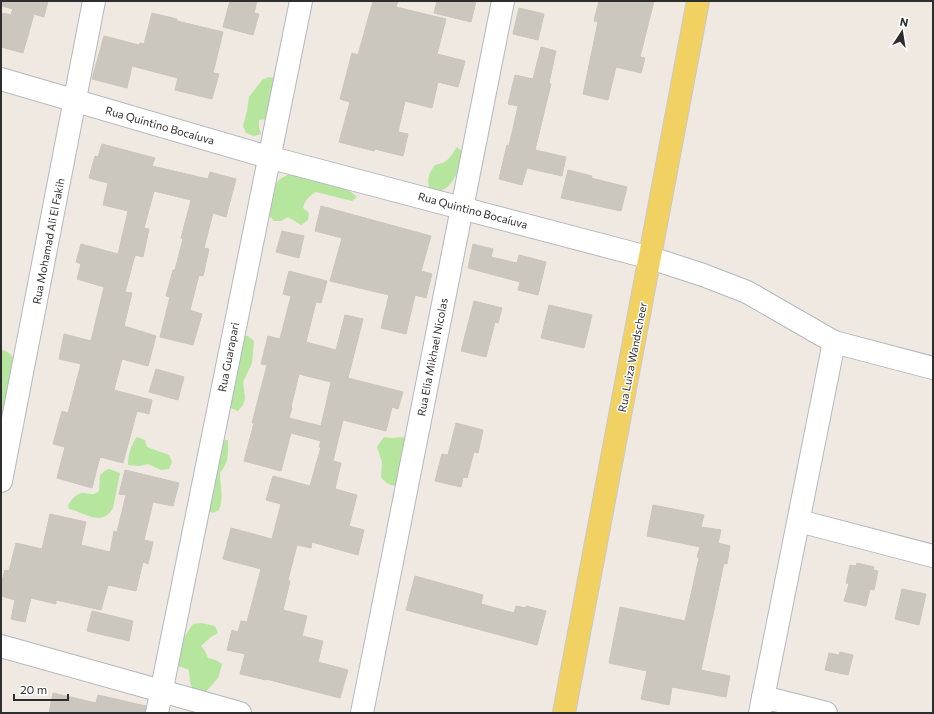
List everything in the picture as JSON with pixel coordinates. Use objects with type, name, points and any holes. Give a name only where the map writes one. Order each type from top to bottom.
[{"type":"main road","name":"Rua Luiza Wandscheer","points":[[564,713],[651,258],[698,1]]},
{"type":"street","name":"Rua Mohamad Ali El Fakih","points":[[1,481],[94,1]]},
{"type":"street","name":"Rua Guarapari","points":[[157,713],[268,157],[301,1]]},
{"type":"street","name":"Rua Elia Mikhael Nicolas","points":[[362,713],[503,1]]},
{"type":"street","name":"Rua Quintino Bocaíuva","points":[[1,79],[268,157],[651,258],[703,275],[747,292],[834,342],[933,368]]},
{"type":"street","points":[[826,713],[762,705],[834,342]]},
{"type":"street","points":[[799,521],[933,556]]},
{"type":"street","points":[[1,646],[240,713]]},
{"type":"green space","points":[[269,77],[276,78],[267,119],[259,120],[261,134],[254,136],[246,133],[243,126],[249,97],[262,80]]},
{"type":"green space","points":[[457,147],[463,152],[453,181],[443,190],[436,191],[429,188],[428,178],[435,165],[443,163],[448,159]]},
{"type":"green space","points":[[292,174],[344,189],[357,197],[352,201],[316,192],[306,200],[303,208],[309,213],[308,220],[301,225],[288,217],[281,221],[274,221],[269,215],[273,189],[279,180]]},
{"type":"green space","points":[[241,335],[248,336],[254,341],[252,363],[243,382],[245,398],[243,405],[238,411],[231,408],[227,386]]},
{"type":"green space","points":[[2,350],[11,355],[16,364],[1,424]]},
{"type":"green space","points":[[137,437],[145,440],[147,447],[169,455],[172,462],[169,469],[161,470],[148,464],[140,466],[128,465],[130,450]]},
{"type":"green space","points":[[384,437],[406,437],[400,485],[394,486],[389,484],[381,477],[382,462],[377,447]]},
{"type":"green space","points":[[228,440],[227,458],[220,473],[222,496],[219,510],[213,513],[206,510],[220,441]]},
{"type":"green space","points":[[109,469],[120,473],[113,508],[108,514],[98,518],[69,509],[68,505],[73,498],[78,495],[82,493],[95,494],[99,491],[100,475]]},
{"type":"green space","points":[[201,623],[215,626],[218,633],[201,646],[208,658],[216,660],[222,664],[218,678],[203,695],[198,693],[191,685],[189,670],[174,666],[175,645],[185,636],[193,624]]},
{"type":"building","points":[[2,1],[48,1],[44,17],[34,14],[23,53],[1,47],[1,22],[3,13],[11,15],[13,9],[2,6]]},
{"type":"building","points":[[230,1],[257,1],[254,13],[259,14],[253,35],[223,27]]},
{"type":"building","points":[[373,1],[398,1],[396,7],[446,19],[437,54],[465,61],[458,87],[438,82],[432,108],[405,101],[398,132],[408,134],[403,156],[375,149],[374,151],[339,142],[350,102],[340,99],[352,53],[358,55]]},
{"type":"building","points":[[437,1],[476,1],[471,22],[434,13]]},
{"type":"building","points":[[599,1],[654,1],[640,57],[645,58],[641,73],[616,67],[608,100],[583,94],[598,22],[594,21]]},
{"type":"building","points":[[519,8],[544,14],[538,40],[513,34]]},
{"type":"building","points":[[152,13],[177,19],[177,21],[223,32],[213,73],[219,74],[212,99],[175,90],[178,78],[132,66],[127,88],[92,79],[104,36],[139,45],[140,43],[144,44]]},
{"type":"building","points":[[541,47],[556,51],[549,83],[551,84],[535,150],[566,157],[562,176],[527,168],[522,185],[499,179],[507,145],[509,146],[518,106],[508,104],[515,75],[533,79]]},
{"type":"building","points":[[102,144],[155,158],[152,166],[208,179],[210,172],[236,179],[226,217],[213,213],[204,248],[209,249],[203,276],[199,275],[190,310],[202,314],[193,345],[160,337],[170,297],[166,296],[173,270],[175,270],[183,239],[181,238],[191,200],[154,191],[144,228],[149,229],[143,257],[135,255],[125,292],[132,293],[124,326],[156,336],[148,366],[122,359],[114,390],[152,400],[149,414],[137,411],[123,463],[100,457],[92,488],[57,478],[65,447],[53,444],[62,411],[68,413],[81,364],[59,359],[64,334],[91,341],[104,287],[77,279],[81,264],[76,262],[81,244],[118,254],[128,211],[103,205],[108,183],[89,178],[95,156],[98,157]]},
{"type":"building","points":[[568,170],[592,176],[591,178],[627,187],[621,211],[561,198]]},
{"type":"building","points":[[321,206],[431,236],[421,271],[432,274],[426,298],[415,295],[406,334],[381,328],[389,295],[330,281],[342,238],[315,231]]},
{"type":"building","points":[[282,231],[304,236],[299,258],[276,252]]},
{"type":"building","points":[[473,244],[493,249],[491,257],[517,263],[519,255],[546,262],[538,295],[518,290],[520,282],[468,268]]},
{"type":"building","points":[[289,271],[327,281],[321,303],[316,302],[306,342],[336,350],[345,315],[363,319],[348,378],[403,392],[398,409],[392,407],[386,431],[343,420],[333,461],[341,463],[335,489],[357,495],[349,526],[364,530],[358,555],[312,542],[311,548],[297,545],[288,580],[290,581],[283,610],[307,616],[302,636],[323,641],[318,662],[348,670],[340,698],[266,679],[240,674],[245,654],[227,650],[232,630],[238,632],[241,621],[247,622],[261,569],[223,559],[231,528],[272,539],[281,504],[266,500],[273,476],[310,486],[321,447],[319,447],[321,441],[291,433],[281,471],[244,461],[267,365],[261,364],[268,336],[280,339],[291,296],[283,294]],"holes":[[[299,374],[331,382],[321,426],[289,418]]]},
{"type":"building","points":[[474,301],[502,308],[498,323],[495,322],[486,357],[461,351]]},
{"type":"building","points":[[549,305],[592,315],[584,348],[541,338]]},
{"type":"building","points":[[156,369],[184,377],[178,400],[149,392]]},
{"type":"building","points":[[456,423],[483,430],[478,453],[474,452],[467,478],[463,477],[461,487],[435,481],[442,454],[448,455]]},
{"type":"building","points":[[125,470],[179,483],[173,506],[153,502],[144,540],[153,542],[148,564],[143,562],[136,591],[108,585],[101,610],[56,600],[56,604],[31,598],[25,622],[11,619],[15,600],[1,596],[1,585],[5,570],[9,571],[16,543],[42,549],[50,514],[86,522],[81,545],[110,552],[114,531],[117,532],[126,495],[119,494]]},
{"type":"building","points":[[653,505],[704,515],[701,527],[721,530],[718,543],[730,546],[727,564],[724,563],[701,670],[730,676],[726,697],[672,687],[669,705],[641,699],[647,671],[609,663],[620,607],[685,621],[699,558],[697,557],[700,547],[647,536]]},
{"type":"building","points":[[857,563],[874,567],[873,570],[878,571],[874,590],[870,589],[866,606],[844,601],[849,584],[846,583],[850,565],[856,566]]},
{"type":"building","points":[[415,576],[483,595],[481,604],[514,613],[516,606],[526,608],[526,606],[546,611],[537,645],[406,610]]},
{"type":"building","points":[[902,589],[926,594],[919,625],[895,619]]},
{"type":"building","points":[[92,611],[133,621],[129,641],[87,631]]},
{"type":"building","points":[[840,652],[853,655],[848,675],[825,670],[829,653],[839,655]]},
{"type":"building","points":[[53,693],[96,703],[98,695],[146,706],[145,713],[49,713]]}]
